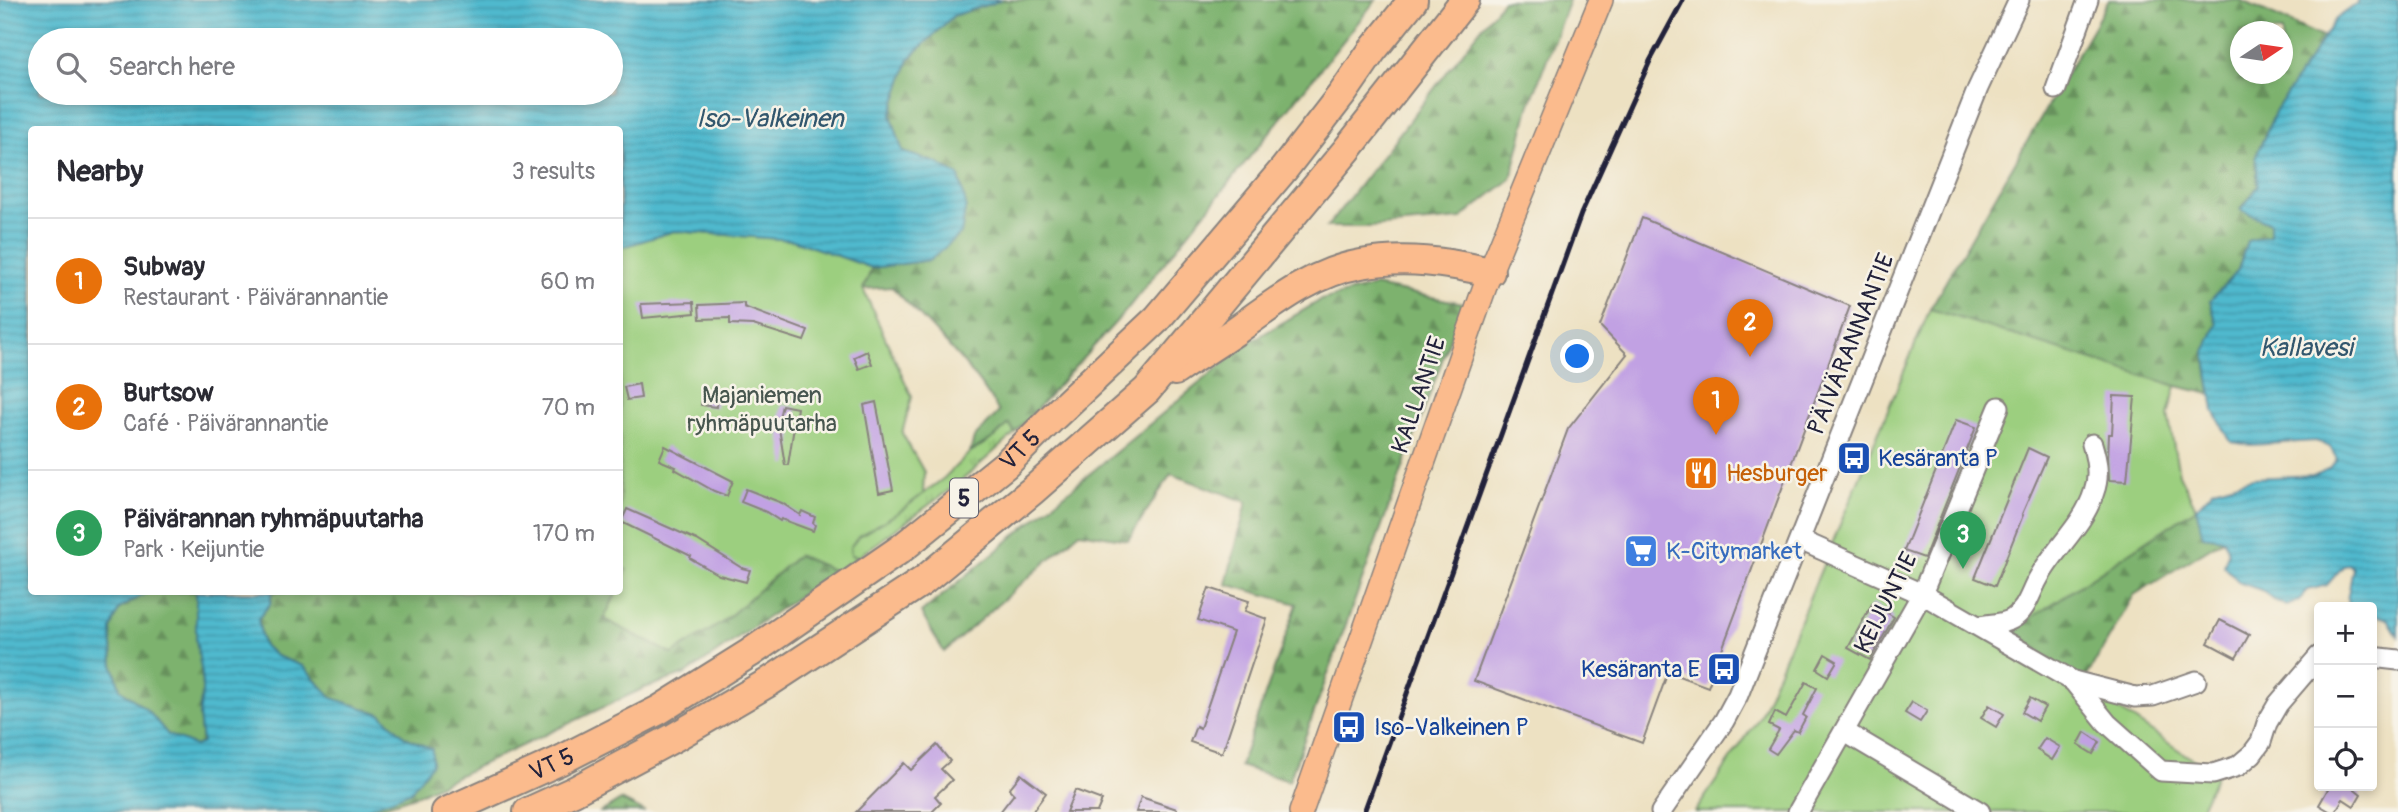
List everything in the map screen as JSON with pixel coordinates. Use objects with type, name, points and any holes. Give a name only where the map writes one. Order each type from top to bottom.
[{"type":"highway","points":[[1372,51],[1402,0]]},
{"type":"highway","name":"VT 5","points":[[446,812],[559,761],[648,715],[716,674],[901,548],[1006,464],[1157,319],[1284,169],[1413,0]]},
{"type":"highway","name":"VT 5","points":[[528,812],[664,743],[745,696],[923,580],[1032,491],[1147,390],[1346,151],[1465,0]]},
{"type":"highway","points":[[1147,390],[1277,301],[1332,272],[1360,264],[1415,260],[1455,264],[1490,272]]},
{"type":"main road","name":"KALLANTIE","points":[[1301,812],[1490,272],[1601,0]]},
{"type":"street","name":"PÄIVÄRANNANTIE","points":[[1661,812],[1724,721],[1738,695],[1978,88],[2019,0]]},
{"type":"street","points":[[2056,89],[2088,0]]},
{"type":"street","name":"KEIJUNTIE","points":[[1798,812],[1922,594],[1998,407]]},
{"type":"street","points":[[1980,626],[2011,620],[2026,604],[2038,578],[2078,524],[2095,492],[2097,460],[2092,444]]},
{"type":"street","points":[[1800,540],[1922,594],[2073,681],[2135,697],[2153,696],[2196,681]]},
{"type":"street","points":[[2377,658],[2398,660]]},
{"type":"street","points":[[2073,681],[2108,723],[2161,771],[2213,774],[2238,766],[2252,754],[2261,742],[2267,723],[2278,704],[2314,662]]},
{"type":"street","points":[[1845,732],[1980,812]]},
{"type":"green space","points":[[1002,0],[1376,0],[1124,313],[1015,433],[1008,424],[995,437],[970,452],[974,438],[999,412],[988,394],[949,346],[892,287],[863,289],[872,268],[930,260],[937,163],[903,152],[891,115],[909,59],[953,16]]},
{"type":"green space","points":[[1503,0],[1569,0],[1529,107],[1511,179],[1460,219],[1371,227],[1327,227]]},
{"type":"green space","points":[[2109,0],[2241,0],[2287,21],[2230,21],[2230,84],[2293,84],[2293,24],[2324,38],[2276,110],[2256,156],[2258,186],[2241,209],[2270,223],[2270,236],[2247,241],[2238,270],[2210,301],[2217,324],[2205,352],[2211,394],[2176,386],[1930,309]]},
{"type":"green space","name":"Majaniemen ryhmäpuutarha","points":[[674,231],[793,240],[872,268],[863,289],[912,397],[902,433],[924,472],[923,494],[859,536],[850,547],[851,555],[858,557],[835,571],[798,555],[723,622],[672,654],[604,619],[616,595],[623,595],[623,579],[627,570],[623,568],[623,247]]},
{"type":"green space","points":[[1374,286],[1463,303],[1289,781],[1240,766],[1297,604],[1226,584],[1247,502],[1171,474],[1128,540],[1080,532],[944,652],[921,613],[1248,343],[1321,300]]},
{"type":"green space","points":[[1930,309],[2176,386],[2168,415],[2179,474],[2196,508],[2013,630],[2082,685],[2216,775],[2199,812],[1695,812],[1760,716]]},
{"type":"green space","points":[[1009,424],[1015,433],[960,482],[858,557],[851,555],[850,547],[859,536],[899,512],[944,478],[970,452],[995,437]]},
{"type":"green space","points":[[2196,508],[2203,535],[2224,539],[2134,595],[2082,685],[2013,630]]},
{"type":"green space","points":[[798,555],[835,571],[686,674],[642,689],[417,795],[359,812],[368,807],[421,744],[405,737],[381,714],[332,698],[303,666],[276,656],[263,645],[258,619],[270,604],[272,595],[616,595],[604,619],[723,622]]},
{"type":"green space","points":[[143,595],[196,595],[202,675],[199,715],[202,743],[195,746],[168,735],[149,712],[120,689],[113,664],[111,629],[119,609]]},
{"type":"green space","points":[[621,800],[645,812],[601,812]]},
{"type":"water","name":"Iso-Valkeinen","points":[[0,0],[1002,0],[953,16],[909,59],[891,115],[903,152],[937,163],[959,176],[966,205],[961,234],[930,260],[872,268],[793,240],[674,231],[623,247],[623,126],[28,126],[28,595],[143,595],[119,609],[111,629],[113,664],[120,689],[149,712],[168,735],[195,746],[202,743],[199,715],[202,675],[196,640],[196,595],[272,595],[270,604],[258,619],[263,645],[276,656],[303,666],[332,698],[381,714],[405,737],[432,749],[432,764],[410,792],[359,812],[0,812]]},
{"type":"water","name":"Kallavesi","points":[[2357,0],[2398,0],[2398,636],[2388,619],[2377,616],[2377,602],[2348,602],[2353,568],[2349,564],[2344,565],[2327,585],[2308,590],[2298,601],[2287,606],[2261,590],[2240,583],[2224,566],[2228,552],[2224,539],[2203,536],[2196,508],[2214,489],[2253,478],[2315,475],[2329,469],[2337,459],[2330,447],[2316,441],[2251,445],[2231,442],[2214,411],[2205,352],[2217,324],[2210,301],[2238,270],[2247,241],[2270,235],[2270,223],[2241,210],[2258,186],[2256,156],[2276,110],[2336,19],[2357,4]]},
{"type":"building","name":"K-Citymarket","points":[[1642,218],[1850,306],[1708,687],[1668,672],[1642,743],[1474,681],[1568,429],[1627,354],[1600,326]]},
{"type":"building","points":[[694,302],[695,313],[643,318],[641,304]]},
{"type":"building","points":[[744,303],[744,307],[808,331],[804,341],[753,325],[730,324],[730,318],[700,319],[699,305]]},
{"type":"building","points":[[867,351],[872,364],[859,369],[854,357]]},
{"type":"building","points":[[639,384],[641,398],[627,400],[624,387]]},
{"type":"building","points":[[703,392],[717,394],[716,407],[701,405]]},
{"type":"building","points":[[2114,396],[2135,397],[2127,481],[2109,480],[2109,434],[2112,434]]},
{"type":"building","points":[[876,402],[893,490],[879,493],[864,405]]},
{"type":"building","points":[[782,405],[797,408],[788,465],[785,465],[778,422]]},
{"type":"building","points":[[1956,420],[1976,427],[1924,558],[1904,551]]},
{"type":"building","points":[[665,446],[733,481],[727,496],[659,460]]},
{"type":"building","points":[[2028,448],[2047,457],[1995,586],[1975,578]]},
{"type":"building","points":[[746,489],[782,503],[800,515],[802,511],[815,517],[813,531],[781,519],[780,521],[741,502]]},
{"type":"building","points":[[627,509],[697,540],[742,568],[750,570],[746,582],[719,575],[690,558],[691,556],[623,523]]},
{"type":"building","points":[[1209,588],[1249,601],[1245,611],[1267,619],[1222,753],[1190,742],[1196,726],[1200,728],[1233,632],[1198,620]]},
{"type":"building","points":[[1872,604],[1894,617],[1870,660],[1848,648]]},
{"type":"building","points":[[2220,620],[2249,635],[2236,658],[2208,643]]},
{"type":"building","points":[[1825,654],[1837,661],[1828,676],[1817,669]]},
{"type":"building","points":[[1806,682],[1817,688],[1803,715],[1806,717],[1798,732],[1794,730],[1776,754],[1768,749],[1779,730],[1769,725],[1775,712],[1786,718]]},
{"type":"building","points":[[2030,698],[2045,707],[2037,721],[2022,712]]},
{"type":"building","points":[[1912,702],[1927,711],[1920,722],[1905,713]]},
{"type":"building","points":[[1989,705],[2004,714],[1996,727],[1981,718]]},
{"type":"building","points":[[2085,732],[2100,742],[2093,754],[2078,745]]},
{"type":"building","points":[[2045,738],[2060,747],[2052,760],[2037,750]]},
{"type":"building","points":[[937,745],[950,761],[941,769],[952,780],[935,796],[941,803],[932,812],[856,812],[904,763],[911,770]]},
{"type":"building","points":[[1021,774],[1046,793],[1032,812],[1000,812],[1014,794],[1009,789]]},
{"type":"building","points":[[1075,790],[1102,800],[1097,812],[1066,812]]},
{"type":"building","points":[[2327,791],[2357,791],[2361,794],[2354,806],[2343,799],[2335,812],[2319,805]]},
{"type":"building","points":[[1141,797],[1177,809],[1177,812],[1136,812]]},
{"type":"railway","points":[[1364,812],[1581,214],[1650,61],[1683,0]]},
{"type":"place","name":"Burtsow","points":[[1750,357]]},
{"type":"place","name":"Subway","points":[[1716,435]]},
{"type":"place","name":"Kesäranta P","points":[[1854,458]]},
{"type":"place","name":"Hesburger","points":[[1701,473]]},
{"type":"place","name":"K-Citymarket","points":[[1641,551]]},
{"type":"place","name":"Päivärannan ryhmäpuutarha","points":[[1963,569]]},
{"type":"place","name":"Kesäranta E","points":[[1724,669]]},
{"type":"place","name":"Iso-Valkeinen P","points":[[1349,727]]}]
